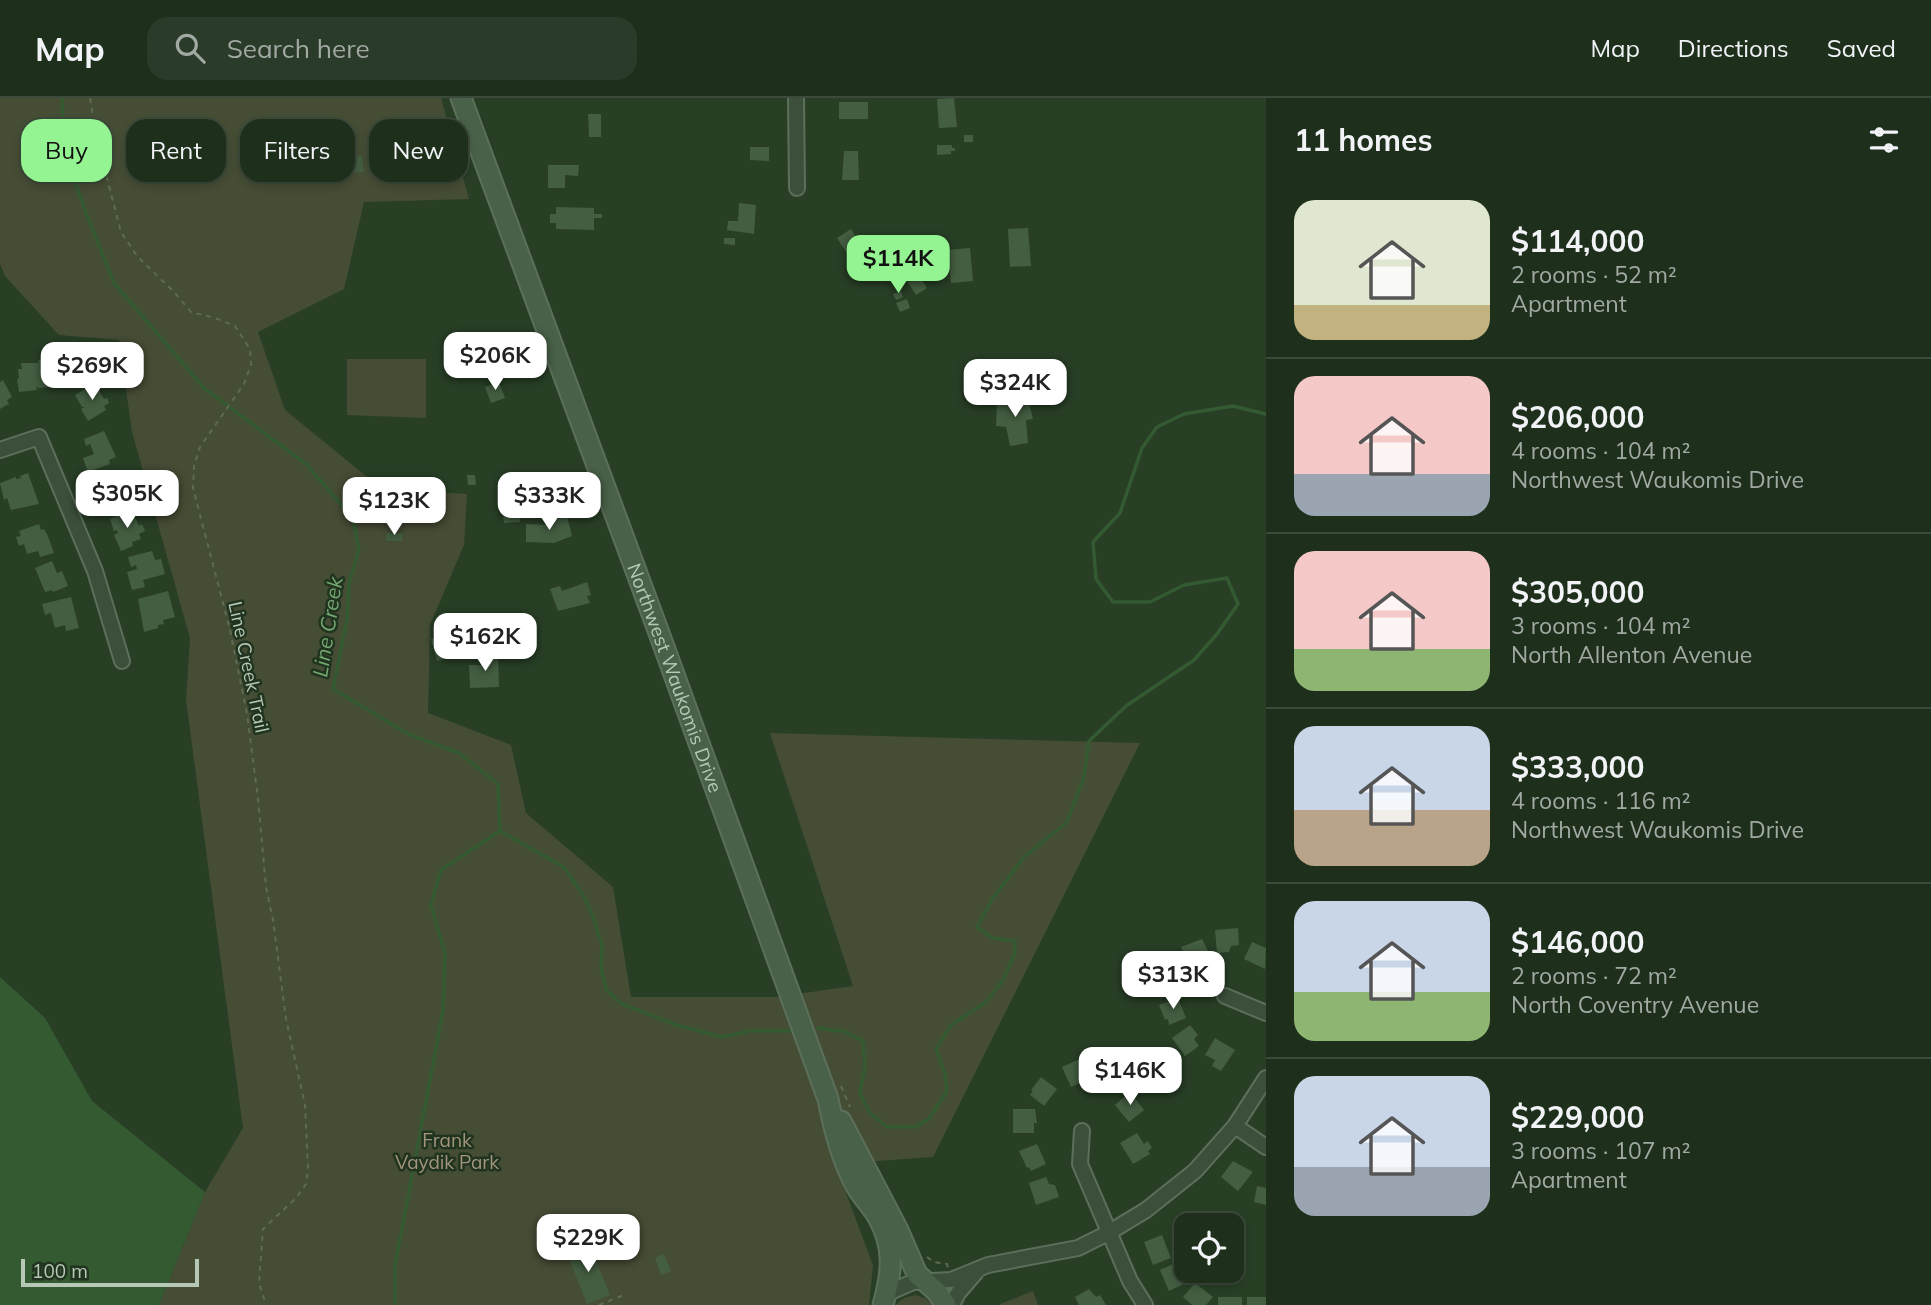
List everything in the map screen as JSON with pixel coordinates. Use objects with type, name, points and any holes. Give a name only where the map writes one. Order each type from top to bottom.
[{"type":"main road","name":"Northwest Waukomis Drive","points":[[461,98],[828,1099],[898,1230],[909,1259],[924,1281],[949,1305]]},
{"type":"main road","name":"Northwest Waukomis Drive","points":[[828,1099],[834,1134],[845,1160],[857,1186],[877,1214],[886,1233],[890,1250],[885,1299]]},
{"type":"street","points":[[796,98],[797,188]]},
{"type":"street","points":[[0,450],[39,437],[95,571],[122,661]]},
{"type":"street","points":[[1225,996],[1266,1013]]},
{"type":"street","points":[[885,1299],[905,1285],[951,1280],[1001,1262],[1078,1248],[1108,1233],[1173,1190],[1195,1171],[1235,1126],[1266,1078]]},
{"type":"street","points":[[1235,1126],[1266,1147]]},
{"type":"street","points":[[1082,1131],[1080,1164],[1130,1281],[1145,1305]]},
{"type":"street","points":[[949,1305],[978,1269]]},
{"type":"path","name":"Line Creek Trail","points":[[90,98],[96,136],[121,232],[127,244],[191,312],[235,326],[250,349],[250,371],[244,384],[200,447],[193,488],[230,630],[247,714],[266,887],[286,1019],[305,1105],[308,1168],[306,1184],[296,1198],[263,1229],[259,1283],[266,1305]]},
{"type":"path","points":[[599,1305],[626,1294]]},
{"type":"green space","name":"Frank Vaydik Park","points":[[0,98],[441,98],[447,119],[369,119],[369,182],[464,182],[469,199],[364,202],[344,289],[258,332],[285,410],[382,489],[467,494],[464,545],[430,625],[428,713],[511,745],[526,813],[613,887],[631,997],[777,997],[853,986],[770,733],[1140,743],[933,1157],[835,1164],[873,1265],[869,1305],[159,1305],[205,1192],[243,1128],[186,700],[190,638],[132,432],[119,340],[59,335],[5,276],[0,264]]},
{"type":"green space","points":[[347,359],[426,359],[426,418],[347,415]]},
{"type":"green space","points":[[1033,1291],[1038,1305],[1000,1305],[1000,1304]]},
{"type":"green space","points":[[915,1295],[934,1305],[895,1305],[904,1298]]},
{"type":"shaded area","points":[[0,977],[45,1018],[92,1101],[205,1192],[159,1305],[0,1305]]},
{"type":"building","points":[[954,98],[957,127],[939,128],[937,99]]},
{"type":"building","points":[[839,102],[868,102],[868,119],[839,119]]},
{"type":"building","points":[[588,114],[601,114],[601,137],[589,137]]},
{"type":"building","points":[[964,135],[973,135],[973,142],[964,142]]},
{"type":"building","points":[[937,145],[952,145],[955,151],[937,155]]},
{"type":"building","points":[[750,147],[769,147],[769,161],[750,160]]},
{"type":"building","points":[[844,151],[858,151],[859,180],[842,180]]},
{"type":"building","points":[[362,156],[364,172],[355,173],[355,157]]},
{"type":"building","points":[[548,165],[579,165],[578,176],[565,175],[565,188],[548,188]]},
{"type":"building","points":[[739,203],[756,205],[754,234],[727,230],[728,221],[738,221]]},
{"type":"building","points":[[556,207],[594,208],[594,214],[602,214],[602,218],[594,218],[594,230],[556,229],[556,223],[550,223],[550,214],[556,214]]},
{"type":"building","points":[[1028,228],[1031,266],[1010,267],[1008,229]]},
{"type":"building","points":[[851,229],[858,240],[864,236],[871,247],[865,250],[873,263],[863,269],[856,259],[852,261],[837,238]]},
{"type":"building","points":[[724,238],[735,238],[735,245],[724,244]]},
{"type":"building","points":[[970,248],[973,281],[951,283],[948,250]]},
{"type":"building","points":[[917,263],[924,275],[920,277],[927,288],[916,295],[902,273]]},
{"type":"building","points":[[901,291],[903,297],[896,300],[893,294]]},
{"type":"building","points":[[907,299],[910,308],[900,312],[896,303]]},
{"type":"building","points":[[46,359],[50,387],[38,388],[36,385],[37,390],[19,392],[17,379],[18,369],[22,369],[21,363],[38,363],[38,360]]},
{"type":"building","points":[[3,380],[12,397],[7,400],[9,404],[0,409],[0,382]]},
{"type":"building","points":[[499,382],[505,398],[491,403],[485,387]]},
{"type":"building","points":[[95,383],[109,403],[104,406],[106,410],[88,421],[81,409],[85,407],[82,407],[75,395]]},
{"type":"building","points":[[1012,396],[1028,399],[1033,419],[1026,420],[1028,443],[1010,446],[1006,427],[996,426],[997,402],[1011,403]]},
{"type":"building","points":[[104,431],[116,457],[109,460],[110,464],[88,472],[83,458],[94,454],[90,444],[86,446],[84,439]]},
{"type":"building","points":[[116,470],[122,485],[126,484],[134,501],[125,504],[123,499],[115,502],[117,506],[104,511],[97,495],[101,493],[100,490],[97,491],[92,480],[97,478],[97,475]]},
{"type":"building","points":[[548,472],[554,495],[536,500],[529,478]]},
{"type":"building","points":[[28,473],[39,504],[11,510],[7,498],[4,500],[0,483],[16,477],[21,478],[20,476]]},
{"type":"building","points":[[467,475],[475,475],[476,485],[468,485]]},
{"type":"building","points":[[132,510],[139,526],[142,524],[145,531],[139,534],[141,539],[132,542],[133,546],[121,551],[114,535],[118,533],[117,530],[114,531],[110,519]]},
{"type":"building","points":[[520,514],[520,522],[504,523],[503,515]]},
{"type":"building","points":[[567,516],[572,536],[554,543],[526,542],[526,524],[548,525],[547,522]]},
{"type":"building","points":[[39,524],[41,530],[44,529],[47,534],[54,553],[40,557],[38,551],[27,554],[24,544],[19,546],[16,537],[21,536],[19,531]]},
{"type":"building","points":[[386,533],[402,533],[402,541],[386,541]]},
{"type":"building","points":[[152,551],[155,560],[161,559],[165,574],[143,580],[145,587],[132,590],[127,572],[137,569],[136,565],[131,567],[128,557]]},
{"type":"building","points":[[52,561],[57,573],[62,571],[68,586],[45,592],[35,568]]},
{"type":"building","points":[[587,582],[591,595],[587,596],[590,603],[558,611],[550,589],[560,586],[562,591]]},
{"type":"building","points":[[168,591],[175,617],[163,620],[164,624],[158,625],[158,628],[144,632],[138,599]]},
{"type":"building","points":[[71,597],[79,628],[66,631],[65,625],[55,628],[51,613],[45,615],[42,604]]},
{"type":"building","points":[[456,633],[462,655],[437,661],[431,639]]},
{"type":"building","points":[[484,655],[498,655],[499,687],[470,688],[469,665],[485,665]]},
{"type":"building","points":[[1238,928],[1239,945],[1231,946],[1229,952],[1217,953],[1215,930]]},
{"type":"building","points":[[1202,939],[1210,955],[1190,965],[1181,947]]},
{"type":"building","points":[[1252,942],[1266,948],[1265,969],[1244,959]]},
{"type":"building","points":[[1163,968],[1182,969],[1181,991],[1163,989]]},
{"type":"building","points":[[1178,998],[1186,1018],[1169,1025],[1159,1005]]},
{"type":"building","points":[[1190,1025],[1198,1035],[1194,1039],[1199,1046],[1185,1056],[1172,1038]]},
{"type":"building","points":[[1215,1038],[1235,1050],[1221,1071],[1212,1066],[1215,1060],[1205,1055]]},
{"type":"building","points":[[1080,1059],[1089,1079],[1071,1087],[1062,1067]]},
{"type":"building","points":[[1100,1067],[1121,1075],[1116,1090],[1108,1087],[1103,1093],[1093,1089]]},
{"type":"building","points":[[1041,1077],[1057,1089],[1044,1106],[1030,1095]]},
{"type":"building","points":[[1130,1092],[1144,1110],[1129,1122],[1115,1105]]},
{"type":"building","points":[[1013,1109],[1035,1109],[1037,1123],[1034,1123],[1034,1133],[1013,1133]]},
{"type":"building","points":[[1137,1133],[1144,1144],[1148,1141],[1152,1148],[1148,1151],[1150,1154],[1133,1164],[1120,1143]]},
{"type":"building","points":[[1037,1144],[1046,1164],[1031,1171],[1019,1151]]},
{"type":"building","points":[[1233,1161],[1253,1172],[1238,1191],[1221,1177]]},
{"type":"building","points":[[1046,1177],[1049,1184],[1055,1185],[1059,1197],[1036,1205],[1029,1183]]},
{"type":"building","points":[[1257,1186],[1266,1188],[1266,1205],[1254,1202]]},
{"type":"building","points":[[1162,1235],[1171,1258],[1153,1265],[1144,1242]]},
{"type":"building","points":[[589,1244],[610,1295],[587,1304],[567,1253]]},
{"type":"building","points":[[664,1254],[671,1271],[661,1275],[655,1258]]},
{"type":"building","points":[[1174,1264],[1174,1283],[1186,1283],[1169,1291],[1160,1270]]},
{"type":"building","points":[[1195,1283],[1213,1297],[1206,1305],[1192,1305],[1183,1297]]},
{"type":"building","points":[[1089,1289],[1096,1297],[1100,1295],[1106,1305],[1079,1305],[1075,1297]]},
{"type":"building","points":[[1218,1297],[1242,1297],[1242,1305],[1218,1305]]},
{"type":"building","points":[[1247,1297],[1266,1297],[1266,1305],[1247,1305]]},
{"type":"waterway","name":"Line Creek","points":[[62,98],[64,151],[114,283],[204,388],[306,464],[353,518],[359,550],[349,583],[347,620],[333,689],[408,734],[459,753],[498,784],[500,831],[441,870],[431,905],[445,954],[443,1011],[395,1266],[395,1305]]},
{"type":"waterway","points":[[818,1028],[846,1032],[863,1041],[865,1066],[860,1094],[870,1113],[887,1127],[915,1127],[929,1119],[947,1091],[945,1074],[936,1049],[951,1025],[986,1002],[1003,980],[1015,953],[1015,941],[992,938],[977,927],[993,898],[1024,857],[1067,822],[1084,777],[1089,741],[1126,706],[1194,660],[1238,604],[1227,578],[1184,585],[1150,602],[1113,602],[1096,579],[1093,542],[1120,513],[1142,448],[1157,427],[1184,414],[1233,406],[1266,414]]},
{"type":"waterway","points":[[500,831],[564,867],[585,898],[594,919],[602,946],[601,968],[606,989],[620,1003],[676,1025],[722,1037],[750,1031],[796,1031]]}]
